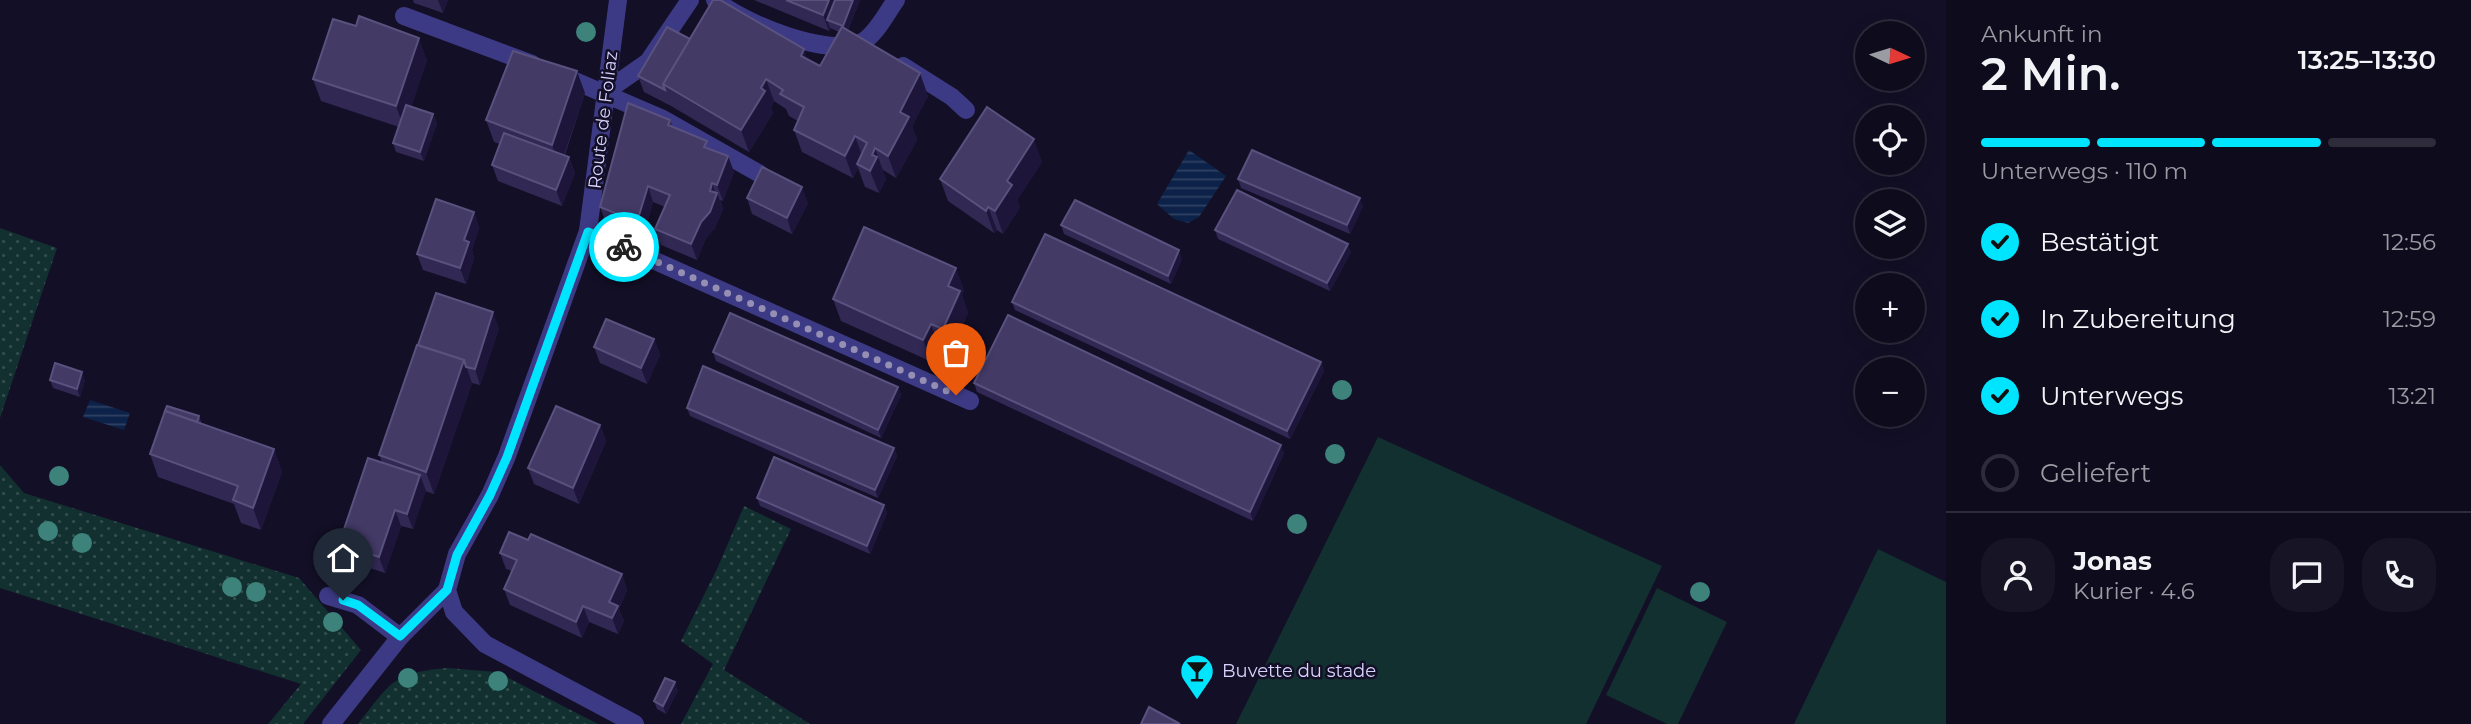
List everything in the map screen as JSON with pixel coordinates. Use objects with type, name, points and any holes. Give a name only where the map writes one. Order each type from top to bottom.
[{"type":"street","name":"Route de Foliaz","points":[[447,590],[457,555],[490,495],[507,457],[588,232],[618,0]]},
{"type":"street","points":[[606,92],[648,62],[690,0]]},
{"type":"street","points":[[715,0],[757,27],[776,33],[826,44],[875,48],[952,97],[966,110]]},
{"type":"street","points":[[875,48],[896,0]]},
{"type":"street","points":[[404,16],[606,92],[663,119],[760,174]]},
{"type":"street","points":[[588,232],[970,401]]},
{"type":"street","points":[[331,724],[400,636],[447,590],[454,612],[485,644],[635,724]]},
{"type":"street","points":[[328,596],[358,605],[400,636]]},
{"type":"green space","points":[[0,228],[57,248],[0,418]]},
{"type":"green space","points":[[1378,437],[1662,566],[1586,724],[1236,724]]},
{"type":"green space","points":[[0,465],[24,493],[299,578],[361,650],[303,724],[268,724],[301,684],[0,588]]},
{"type":"green space","points":[[744,506],[791,529],[724,670],[810,724],[681,724],[713,664],[681,641],[717,569]]},
{"type":"green space","points":[[1878,549],[1946,582],[1946,724],[1794,724]]},
{"type":"green space","points":[[1657,588],[1727,622],[1678,724],[1667,724],[1606,695]]},
{"type":"green space","points":[[447,668],[497,672],[598,724],[358,724],[386,690],[403,677]]},
{"type":"water","points":[[1189,150],[1226,176],[1199,217],[1188,223],[1174,219],[1157,204]]},
{"type":"water","points":[[90,400],[130,413],[124,430],[83,417]]},
{"type":"building","points":[[713,0],[720,0],[804,49],[801,56],[820,66],[842,27],[920,73],[900,112],[909,117],[888,156],[875,148],[872,155],[877,157],[870,171],[857,164],[867,143],[855,136],[845,156],[794,130],[804,107],[780,94],[783,90],[766,79],[761,88],[765,91],[741,130],[663,84]]},
{"type":"building","points":[[786,0],[829,0],[823,15]]},
{"type":"building","points":[[835,0],[853,0],[843,26],[827,20]]},
{"type":"building","points":[[359,16],[419,38],[396,106],[313,79],[333,19],[356,26]]},
{"type":"building","points":[[667,27],[690,39],[663,84],[665,90],[638,76]]},
{"type":"building","points":[[513,51],[577,71],[552,145],[486,120]]},
{"type":"building","points":[[628,103],[670,120],[668,125],[707,141],[704,147],[728,156],[717,185],[712,183],[710,191],[717,193],[710,212],[701,222],[691,244],[655,229],[670,195],[648,186],[637,222],[600,207]]},
{"type":"building","points":[[406,105],[433,114],[420,152],[393,143]]},
{"type":"building","points":[[987,107],[1034,139],[1007,181],[1012,185],[995,211],[988,207],[986,211],[940,179]]},
{"type":"building","points":[[504,133],[569,157],[556,190],[492,165]]},
{"type":"building","points":[[1252,150],[1360,198],[1347,225],[1238,179]]},
{"type":"building","points":[[762,167],[802,187],[787,218],[747,198]]},
{"type":"building","points":[[1237,190],[1348,244],[1327,283],[1215,230]]},
{"type":"building","points":[[436,199],[474,212],[464,240],[469,242],[460,268],[417,254]]},
{"type":"building","points":[[1075,200],[1179,250],[1168,276],[1061,225]]},
{"type":"building","points":[[864,227],[956,268],[948,286],[960,291],[943,329],[931,324],[923,340],[833,299]]},
{"type":"building","points":[[1045,234],[1321,362],[1287,431],[1012,302]]},
{"type":"building","points":[[436,293],[493,312],[475,369],[466,367],[464,360],[418,345]]},
{"type":"building","points":[[730,313],[898,387],[878,430],[713,352]]},
{"type":"building","points":[[1008,315],[1281,445],[1250,512],[974,383]]},
{"type":"building","points":[[606,319],[654,339],[641,368],[594,347]]},
{"type":"building","points":[[417,345],[464,360],[426,472],[379,455]]},
{"type":"building","points":[[55,363],[82,372],[77,389],[50,380]]},
{"type":"building","points":[[703,366],[894,448],[875,490],[687,408]]},
{"type":"building","points":[[167,406],[199,416],[197,422],[165,411]]},
{"type":"building","points":[[556,406],[600,425],[573,488],[528,468]]},
{"type":"building","points":[[165,411],[274,449],[253,508],[233,500],[238,486],[150,454]]},
{"type":"building","points":[[774,457],[884,505],[867,546],[757,498]]},
{"type":"building","points":[[368,458],[420,475],[407,514],[395,510],[379,557],[339,544]]},
{"type":"building","points":[[509,532],[528,540],[531,534],[622,574],[609,602],[618,606],[612,618],[583,606],[576,622],[504,589],[517,560],[500,553]]},
{"type":"building","points":[[665,678],[675,682],[663,706],[654,701]]},
{"type":"building","points":[[1149,707],[1180,724],[1141,724]]},
{"type":"way so far","points":[[624,247],[956,395]]},
{"type":"place","name":"Buvette du stade","points":[[1197,701]]},
{"type":"route","points":[[343,600],[358,605],[400,636],[447,590],[457,555],[490,495],[507,457],[588,232],[624,247]]}]
